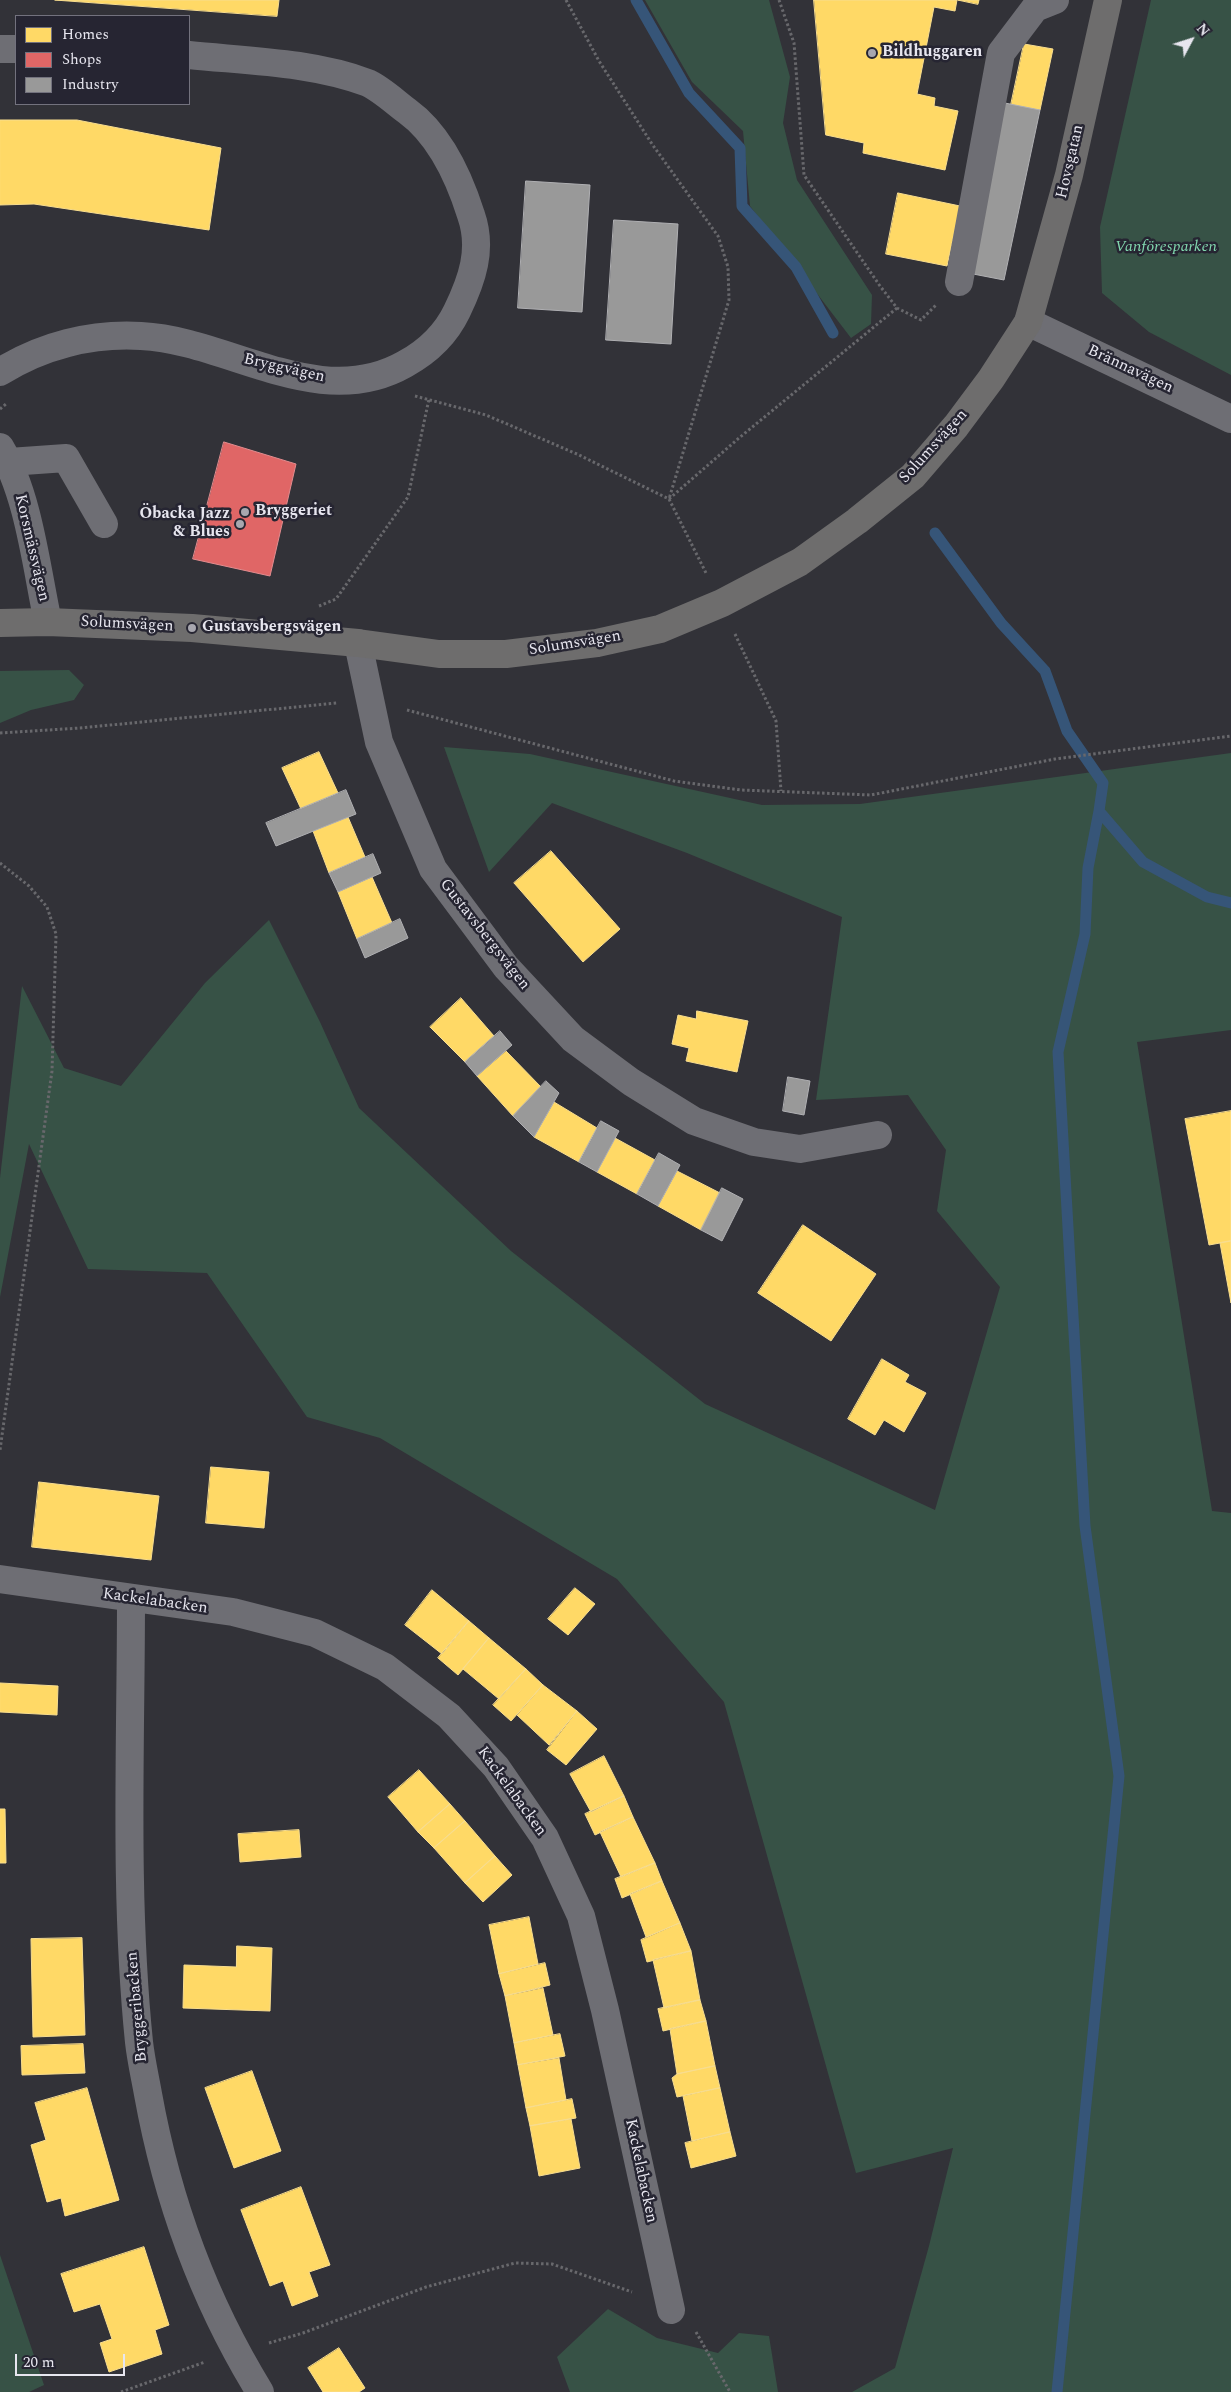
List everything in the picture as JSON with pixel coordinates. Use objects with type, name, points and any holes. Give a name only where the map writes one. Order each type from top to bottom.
[{"type":"main road","name":"Hovsgatan","points":[[1028,322],[1069,175],[1108,0]]},
{"type":"main road","name":"Solumsvägen","points":[[0,623],[48,622],[192,628],[358,643],[439,654],[506,654],[597,643],[660,629],[722,603],[800,562],[857,521],[913,476],[980,395],[1028,322]]},
{"type":"street","points":[[959,282],[1001,53],[1035,8],[1055,0]]},
{"type":"street","points":[[0,49],[15,49]]},
{"type":"street","name":"Bryggvägen","points":[[0,372],[21,359],[63,344],[117,335],[172,340],[314,380],[369,378],[395,370],[420,356],[450,325],[469,286],[477,250],[472,218],[459,181],[439,146],[413,115],[370,84],[302,66],[190,55]]},
{"type":"street","name":"Brännavägen","points":[[1028,322],[1231,419]]},
{"type":"street","points":[[4,455],[66,458],[104,524]]},
{"type":"street","name":"Korsmässvägen","points":[[4,455],[25,515],[48,622]]},
{"type":"street","name":"Gustavsbergsvägen","points":[[358,643],[379,742],[433,870],[506,967],[573,1039],[632,1082],[694,1121],[754,1142],[800,1149],[878,1136]]},
{"type":"street","name":"Kackelabacken","points":[[0,1579],[233,1612],[314,1633],[385,1666],[449,1716],[496,1767],[545,1838],[581,1916],[605,2010],[671,2310]]},
{"type":"street","name":"Bryggeribacken","points":[[131,1599],[130,1908],[139,2043],[158,2149],[187,2244],[236,2353],[260,2392]]},
{"type":"path","points":[[566,0],[599,61],[652,144],[718,236],[728,267],[728,300],[669,499],[706,573]]},
{"type":"path","points":[[779,0],[794,43],[804,175],[897,308],[921,320],[959,282]]},
{"type":"path","points":[[669,499],[739,438],[897,308]]},
{"type":"path","points":[[315,608],[336,599],[408,497],[429,399]]},
{"type":"path","points":[[735,632],[776,721],[781,791]]},
{"type":"path","points":[[0,733],[80,728],[341,702]]},
{"type":"path","points":[[402,708],[674,781],[741,790],[871,795],[1055,759],[1231,736]]},
{"type":"path","points":[[0,863],[29,886],[47,907],[56,934],[52,1071],[0,1450]]},
{"type":"path","points":[[121,2392],[236,2353],[303,2333],[426,2287],[515,2263],[552,2264],[645,2296],[671,2310],[693,2327],[730,2392]]},
{"type":"green space","points":[[645,0],[769,0],[790,77],[783,123],[797,180],[872,295],[871,324],[851,338],[750,206],[743,131],[692,82]]},
{"type":"green space","name":"Vanföresparken","points":[[1151,0],[1231,0],[1231,375],[1149,332],[1102,293],[1100,227]]},
{"type":"green space","points":[[69,670],[84,685],[74,700],[31,710],[0,723],[0,671]]},
{"type":"green space","points":[[444,747],[530,754],[762,805],[860,804],[1231,753],[1231,1030],[1137,1042],[1212,1511],[1231,1513],[1231,2392],[852,2392],[895,2368],[929,2246],[953,2148],[856,2173],[724,1702],[617,1579],[380,1438],[307,1417],[207,1273],[88,1269],[29,1144],[0,1297],[0,1178],[22,986],[64,1068],[121,1086],[205,983],[269,920],[320,1022],[359,1108],[511,1251],[705,1404],[935,1510],[1000,1287],[937,1211],[946,1150],[908,1095],[816,1100],[842,917],[687,853],[552,803],[489,872]]},
{"type":"green space","points":[[0,2255],[44,2385],[29,2392],[0,2392]]},
{"type":"green space","points":[[608,2309],[657,2338],[718,2353],[739,2333],[769,2336],[778,2392],[570,2392],[557,2357]]},
{"type":"building: Homes","points":[[55,0],[279,0],[277,16]]},
{"type":"building: Homes","name":"Bildhuggaren","points":[[814,0],[957,0],[955,11],[934,7],[917,94],[935,98],[934,106],[958,111],[945,170],[863,153],[864,143],[826,135]]},
{"type":"building: Homes","name":"Bildhuggaren","points":[[958,0],[979,0],[978,4]]},
{"type":"building: Homes","points":[[1024,44],[1053,49],[1040,110],[1011,105]]},
{"type":"building: Homes","points":[[0,120],[77,120],[221,148],[209,230],[34,204],[0,205]]},
{"type":"building: Homes","points":[[898,193],[960,206],[947,266],[886,254]]},
{"type":"building: Homes","points":[[319,752],[338,793],[301,809],[282,768]]},
{"type":"building: Homes","points":[[348,817],[365,857],[329,873],[313,831]]},
{"type":"building: Homes","points":[[551,851],[620,929],[583,962],[514,883]]},
{"type":"building: Homes","points":[[372,877],[392,923],[357,939],[338,892]]},
{"type":"building: Homes","points":[[461,998],[494,1036],[465,1062],[430,1027]]},
{"type":"building: Homes","points":[[697,1011],[748,1021],[737,1072],[686,1061],[689,1048],[672,1044],[678,1015],[696,1019]]},
{"type":"building: Homes","points":[[506,1051],[541,1087],[513,1116],[477,1076]]},
{"type":"building: Homes","points":[[554,1102],[597,1128],[579,1162],[534,1137]]},
{"type":"building: Homes","points":[[1231,1111],[1231,1241],[1209,1245],[1185,1119]]},
{"type":"building: Homes","points":[[615,1138],[655,1160],[637,1194],[597,1172]]},
{"type":"building: Homes","points":[[677,1171],[720,1193],[701,1230],[658,1206]]},
{"type":"building: Homes","points":[[803,1225],[876,1274],[831,1341],[758,1293]]},
{"type":"building: Homes","points":[[1231,1241],[1231,1303],[1220,1243]]},
{"type":"building: Homes","points":[[882,1359],[909,1375],[905,1382],[926,1393],[904,1432],[884,1420],[875,1435],[848,1419]]},
{"type":"building: Homes","points":[[211,1467],[269,1472],[264,1528],[206,1523]]},
{"type":"building: Homes","points":[[39,1482],[159,1496],[151,1560],[32,1547]]},
{"type":"building: Homes","points":[[575,1588],[595,1604],[568,1635],[548,1619]]},
{"type":"building: Homes","points":[[432,1590],[469,1621],[442,1654],[405,1625]]},
{"type":"building: Homes","points":[[469,1621],[489,1638],[458,1675],[438,1658]]},
{"type":"building: Homes","points":[[489,1638],[526,1669],[499,1699],[463,1669]]},
{"type":"building: Homes","points":[[526,1669],[543,1685],[511,1721],[493,1705]]},
{"type":"building: Homes","points":[[0,1683],[58,1686],[57,1715],[0,1712]]},
{"type":"building: Homes","points":[[543,1685],[577,1711],[549,1745],[517,1715]]},
{"type":"building: Homes","points":[[577,1711],[597,1729],[566,1765],[547,1750]]},
{"type":"building: Homes","points":[[604,1756],[624,1796],[591,1812],[570,1774]]},
{"type":"building: Homes","points":[[419,1770],[450,1804],[418,1832],[388,1797]]},
{"type":"building: Homes","points":[[624,1796],[633,1817],[595,1835],[585,1814]]},
{"type":"building: Homes","points":[[450,1804],[465,1821],[434,1848],[418,1832]]},
{"type":"building: Homes","points":[[0,1809],[5,1809],[6,1863],[0,1863]]},
{"type":"building: Homes","points":[[633,1817],[655,1863],[621,1877],[600,1832]]},
{"type":"building: Homes","points":[[465,1821],[495,1856],[465,1883],[434,1848]]},
{"type":"building: Homes","points":[[299,1830],[301,1857],[240,1862],[238,1834]]},
{"type":"building: Homes","points":[[495,1856],[512,1875],[483,1902],[465,1883]]},
{"type":"building: Homes","points":[[655,1863],[662,1881],[622,1898],[615,1879]]},
{"type":"building: Homes","points":[[662,1881],[680,1923],[646,1937],[630,1894]]},
{"type":"building: Homes","points":[[529,1917],[538,1964],[499,1974],[489,1925]]},
{"type":"building: Homes","points":[[680,1923],[691,1951],[647,1962],[641,1940]]},
{"type":"building: Homes","points":[[82,1938],[85,2035],[33,2037],[31,1939]]},
{"type":"building: Homes","points":[[237,1946],[272,1948],[270,2011],[183,2008],[184,1965],[236,1967]]},
{"type":"building: Homes","points":[[691,1951],[700,2000],[664,2008],[653,1960]]},
{"type":"building: Homes","points":[[545,1963],[550,1985],[505,1996],[499,1974]]},
{"type":"building: Homes","points":[[543,1988],[553,2035],[514,2043],[505,1996]]},
{"type":"building: Homes","points":[[700,2000],[706,2021],[663,2031],[658,2009]]},
{"type":"building: Homes","points":[[706,2021],[715,2066],[677,2074],[670,2029]]},
{"type":"building: Homes","points":[[560,2034],[565,2056],[518,2065],[514,2043]]},
{"type":"building: Homes","points":[[83,2044],[85,2073],[22,2075],[21,2046]]},
{"type":"building: Homes","points":[[559,2058],[566,2100],[526,2108],[518,2065]]},
{"type":"building: Homes","points":[[715,2066],[720,2088],[677,2097],[672,2078],[677,2074]]},
{"type":"building: Homes","points":[[252,2071],[281,2151],[234,2168],[205,2088]]},
{"type":"building: Homes","points":[[87,2088],[119,2200],[65,2216],[61,2198],[47,2202],[31,2145],[46,2140],[35,2103]]},
{"type":"building: Homes","points":[[720,2088],[730,2132],[692,2141],[683,2096]]},
{"type":"building: Homes","points":[[572,2099],[576,2118],[530,2126],[526,2108]]},
{"type":"building: Homes","points":[[571,2119],[580,2168],[539,2176],[530,2126]]},
{"type":"building: Homes","points":[[730,2132],[736,2156],[691,2168],[685,2143]]},
{"type":"building: Homes","points":[[301,2187],[330,2265],[309,2272],[318,2296],[292,2306],[283,2281],[270,2286],[241,2210]]},
{"type":"building: Homes","points":[[144,2247],[169,2325],[155,2330],[162,2354],[109,2372],[100,2343],[112,2339],[100,2304],[74,2312],[61,2274]]},
{"type":"building: Homes","points":[[339,2348],[365,2388],[359,2392],[323,2392],[308,2368]]},
{"type":"building: Shops","name":"Bryggeriet","points":[[224,442],[296,464],[270,576],[193,559]]},
{"type":"building: Industry","points":[[1005,103],[1040,110],[1004,280],[968,273]]},
{"type":"building: Industry","points":[[526,181],[590,185],[582,312],[518,308]]},
{"type":"building: Industry","points":[[614,220],[678,224],[671,344],[606,340]]},
{"type":"building: Industry","points":[[346,790],[356,814],[276,846],[266,823]]},
{"type":"building: Industry","points":[[373,854],[381,873],[338,892],[329,873]]},
{"type":"building: Industry","points":[[400,919],[408,938],[365,958],[357,939]]},
{"type":"building: Industry","points":[[500,1031],[512,1045],[477,1076],[465,1062]]},
{"type":"building: Industry","points":[[788,1077],[810,1081],[804,1115],[783,1111]]},
{"type":"building: Industry","points":[[546,1081],[559,1093],[534,1137],[513,1116]]},
{"type":"building: Industry","points":[[601,1121],[619,1131],[597,1172],[579,1162]]},
{"type":"building: Industry","points":[[659,1153],[680,1165],[658,1206],[637,1194]]},
{"type":"building: Industry","points":[[722,1188],[743,1199],[722,1241],[701,1230]]},
{"type":"waterway","points":[[636,0],[689,93],[740,148],[742,206],[796,267],[833,333]]},
{"type":"waterway","points":[[935,533],[1001,623],[1045,671],[1067,731],[1103,783],[1099,811],[1143,862],[1207,897],[1231,903]]},
{"type":"waterway","points":[[1057,2392],[1119,1776],[1085,1526],[1058,1052],[1085,934],[1088,868],[1099,811]]},
{"type":"place","name":"Bildhuggaren","points":[[872,53]]},
{"type":"place","name":"Bryggeriet","points":[[245,512]]},
{"type":"place","name":"Öbacka Jazz & Blues","points":[[240,524]]},
{"type":"place","name":"Gustavsbergsvägen","points":[[192,628]]}]
